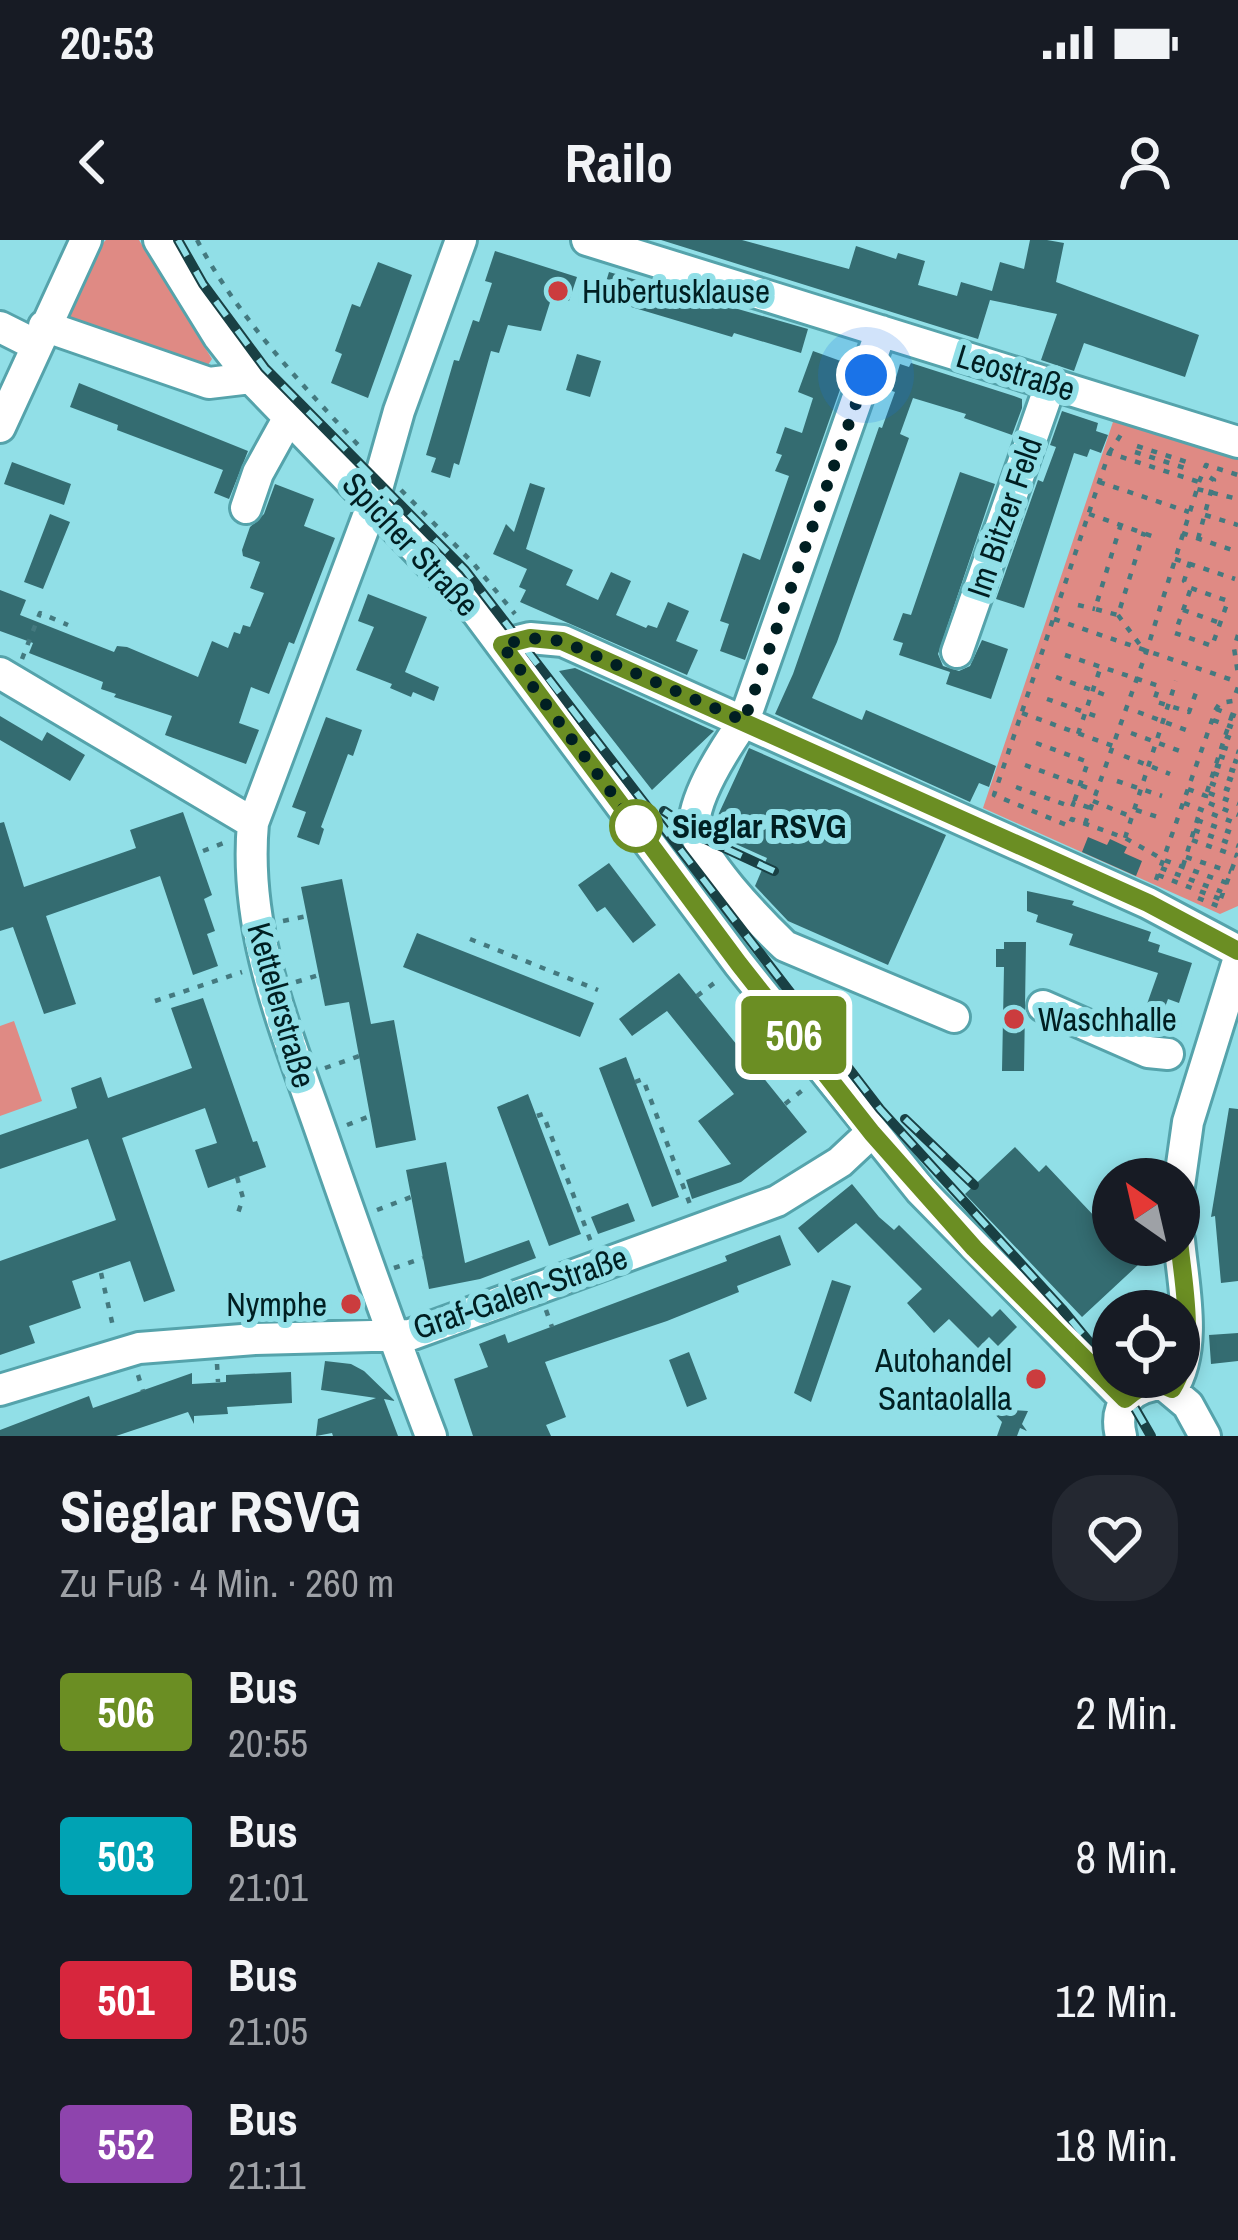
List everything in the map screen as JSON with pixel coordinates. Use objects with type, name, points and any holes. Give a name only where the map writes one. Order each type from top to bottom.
[{"type":"street","points":[[0,427],[86,240]]},
{"type":"street","name":"Spicher Straße","points":[[159,240],[250,378],[477,612],[516,641],[739,964],[872,1133],[974,1248],[1125,1399]]},
{"type":"street","name":"Kettelerstraße","points":[[430,1436],[265,965],[252,896],[253,823],[374,503],[399,411],[461,240]]},
{"type":"street","name":"Leostraße","points":[[587,240],[1238,442]]},
{"type":"street","points":[[0,327],[208,383],[250,378]]},
{"type":"street","points":[[881,332],[744,721],[720,755],[694,823],[698,843],[784,946],[954,1017]]},
{"type":"street","name":"Im Bitzer Feld","points":[[957,652],[1051,382]]},
{"type":"street","points":[[245,508],[289,417]]},
{"type":"street","points":[[516,641],[562,641],[744,721],[1156,882],[1238,951]]},
{"type":"street","points":[[7,677],[253,823]]},
{"type":"street","points":[[1183,1158],[1188,1122],[1238,961]]},
{"type":"street","points":[[1043,1006],[1148,1052],[1168,1054]]},
{"type":"street","name":"Graf-Galen-Straße","points":[[0,1390],[119,1353],[216,1341],[410,1335],[796,1193],[872,1133]]},
{"type":"street","points":[[1181,1398],[1205,1436]]},
{"type":"street","points":[[1121,1436],[1118,1416],[1125,1399]]},
{"type":"path","points":[[197,240],[214,272],[292,376],[473,563],[518,618],[516,641]]},
{"type":"path","points":[[1136,449],[1189,467],[1198,485],[1238,499]]},
{"type":"path","points":[[1189,467],[1109,453],[994,795],[1069,826],[1072,819],[1125,838],[1164,860],[1227,883]]},
{"type":"path","points":[[1084,824],[1206,465],[1238,475]]},
{"type":"path","points":[[1198,539],[1214,480],[1203,472]]},
{"type":"path","points":[[1099,482],[1189,512]]},
{"type":"path","points":[[1088,513],[1157,538]]},
{"type":"path","points":[[1205,515],[1238,525]]},
{"type":"path","points":[[1095,609],[1121,524]]},
{"type":"path","points":[[1118,615],[1144,532]]},
{"type":"path","points":[[1182,533],[1238,552]]},
{"type":"path","points":[[1175,559],[1235,579]]},
{"type":"path","points":[[1190,562],[1184,580],[1191,588],[1228,601],[1212,646],[1175,633],[1191,588]]},
{"type":"path","points":[[1078,605],[1118,615],[1145,653]]},
{"type":"path","points":[[1183,610],[1220,623]]},
{"type":"path","points":[[7,677],[40,614],[68,625]]},
{"type":"path","points":[[1054,619],[1238,685],[1236,702],[1220,703],[1216,710],[1156,882],[1222,896],[1238,851]]},
{"type":"path","points":[[1238,635],[1234,648],[1238,674]]},
{"type":"path","points":[[1065,655],[1160,683],[1154,701],[1190,712],[1198,687]]},
{"type":"path","points":[[1078,734],[1101,667]]},
{"type":"path","points":[[1056,677],[1108,696]]},
{"type":"path","points":[[1125,838],[1176,681]]},
{"type":"path","points":[[1046,699],[1101,718]]},
{"type":"path","points":[[1183,866],[1228,725],[1235,716],[1216,710]]},
{"type":"path","points":[[1021,712],[1112,746]]},
{"type":"path","points":[[1138,712],[1186,730]]},
{"type":"path","points":[[1213,720],[1238,729]]},
{"type":"path","points":[[1131,734],[1180,751]]},
{"type":"path","points":[[1225,736],[1238,741]]},
{"type":"path","points":[[1016,787],[1072,806],[1074,802],[1088,762],[1036,743]]},
{"type":"path","points":[[1222,747],[1238,752]]},
{"type":"path","points":[[1124,756],[1170,774]]},
{"type":"path","points":[[1219,756],[1238,762]]},
{"type":"path","points":[[1025,765],[1096,791]]},
{"type":"path","points":[[1086,766],[1103,772]]},
{"type":"path","points":[[1214,769],[1238,772]]},
{"type":"path","points":[[1214,769],[1238,782]]},
{"type":"path","points":[[1117,781],[1162,796]]},
{"type":"path","points":[[1210,783],[1238,793]]},
{"type":"path","points":[[1188,789],[1238,824]]},
{"type":"path","points":[[1074,802],[1158,818]]},
{"type":"path","points":[[1184,802],[1238,804]]},
{"type":"path","points":[[1203,802],[1238,814]]},
{"type":"path","points":[[1197,820],[1238,835]]},
{"type":"path","points":[[1194,830],[1238,851]]},
{"type":"path","points":[[1192,840],[1238,851]]},
{"type":"path","points":[[1186,856],[1231,872]]},
{"type":"path","points":[[470,939],[598,990]]},
{"type":"path","points":[[155,1000],[265,965]]},
{"type":"path","points":[[302,1077],[359,1056]]},
{"type":"path","points":[[635,1082],[643,1078],[674,1172],[699,1229]]},
{"type":"path","points":[[537,1116],[543,1114],[557,1162],[600,1265]]},
{"type":"path","points":[[652,1126],[660,1124]]},
{"type":"path","points":[[237,1178],[243,1198],[238,1213]]},
{"type":"path","points":[[351,1219],[411,1197]]},
{"type":"path","points":[[101,1273],[119,1353]]},
{"type":"shaded area","points":[[106,240],[139,240],[212,359],[206,368],[67,317],[90,255]]},
{"type":"shaded area","points":[[1115,416],[1238,453],[1238,906],[1220,914],[983,808]]},
{"type":"shaded area","points":[[14,1021],[42,1101],[0,1116],[0,1026]]},
{"type":"building","points":[[661,240],[742,240],[849,269],[856,246],[896,259],[898,253],[925,261],[918,285],[957,296],[961,282],[992,291],[1000,262],[1024,269],[1030,240],[1064,243],[1056,282],[1199,335],[1185,377],[1084,343],[1074,371],[1041,360],[1057,314],[990,300],[978,339]]},
{"type":"building","points":[[495,251],[577,277],[569,301],[552,296],[541,331],[508,325],[499,353],[491,351],[459,465],[454,463],[450,478],[431,472],[436,458],[426,455],[454,360],[459,361],[473,320],[479,322],[492,283],[485,281]]},
{"type":"building","points":[[378,262],[412,275],[368,398],[331,383],[342,354],[335,351],[352,304],[360,307]]},
{"type":"building","points":[[609,272],[808,329],[801,353],[601,298]]},
{"type":"building","points":[[813,351],[849,364],[745,660],[720,651],[729,624],[720,621],[743,553],[760,560],[789,476],[775,471],[782,455],[776,453],[785,427],[802,433],[813,398],[798,392]]},
{"type":"building","points":[[577,354],[601,361],[590,397],[566,390]]},
{"type":"building","points":[[911,363],[1022,399],[1022,408],[1012,435],[913,398],[900,434],[909,438],[837,642],[812,698],[862,720],[866,710],[996,766],[989,787],[979,783],[970,802],[775,714],[895,392],[900,364],[909,367]]},
{"type":"building","points":[[79,383],[248,451],[229,499],[214,493],[223,470],[70,407]]},
{"type":"building","points":[[1062,411],[1098,423],[1096,431],[1108,435],[1101,453],[1090,449],[1087,457],[1074,453],[1024,608],[996,599],[1038,480],[1043,482],[1056,447],[1050,445]]},
{"type":"building","points":[[12,462],[71,484],[64,505],[4,484]]},
{"type":"building","points":[[960,472],[995,484],[938,654],[943,666],[959,671],[970,666],[982,640],[1008,649],[991,699],[946,684],[950,672],[899,655],[903,643],[893,640],[903,613],[911,615]]},
{"type":"building","points":[[530,483],[545,488],[526,549],[573,570],[566,585],[598,600],[611,572],[631,581],[616,615],[646,628],[657,628],[668,602],[689,611],[676,641],[698,650],[687,675],[520,602],[526,590],[519,587],[527,569],[493,554],[506,524],[514,532]]},
{"type":"building","points":[[275,484],[314,499],[304,526],[335,538],[269,694],[251,687],[239,723],[259,730],[246,764],[165,735],[172,716],[114,697],[116,694],[101,689],[103,682],[29,653],[33,643],[0,631],[0,590],[26,600],[20,615],[114,652],[117,646],[127,647],[198,677],[212,641],[228,648],[234,632],[240,634],[243,625],[250,627],[264,593],[250,588],[260,562],[243,556],[242,550]]},
{"type":"building","points":[[50,514],[70,522],[43,589],[24,582]]},
{"type":"building","points":[[368,594],[427,617],[405,672],[439,687],[434,701],[413,692],[411,697],[356,670],[374,627],[358,621]]},
{"type":"building","points":[[575,668],[714,731],[652,790],[559,671]]},
{"type":"building","points":[[0,716],[42,741],[47,732],[85,755],[70,781],[0,740]]},
{"type":"building","points":[[326,717],[362,730],[353,756],[348,754],[319,845],[297,837],[306,812],[292,807]]},
{"type":"building","points":[[749,748],[946,835],[888,965],[788,921],[755,886],[767,858],[718,836],[714,824]]},
{"type":"building","points":[[183,812],[212,895],[204,899],[215,931],[207,934],[218,966],[193,975],[160,876],[46,916],[76,1004],[44,1014],[13,927],[0,931],[0,823],[4,822],[24,887],[136,848],[130,830]]},
{"type":"building","points":[[1088,837],[1127,847],[1124,853],[1142,861],[1136,876],[1082,852]]},
{"type":"building","points":[[609,863],[656,925],[633,943],[605,907],[597,912],[578,885]]},
{"type":"building","points":[[342,879],[371,1024],[394,1020],[416,1140],[376,1148],[349,1002],[325,1006],[301,887]]},
{"type":"building","points":[[1027,891],[1074,901],[1072,905],[1151,932],[1148,941],[1160,945],[1158,952],[1192,963],[1179,1003],[1168,999],[1164,1010],[1147,1004],[1158,973],[1069,945],[1073,934],[1036,922],[1038,915],[1027,911]]},
{"type":"building","points":[[417,933],[594,1003],[580,1037],[403,967]]},
{"type":"building","name":"Waschhalle","points":[[1004,942],[1026,942],[1024,1071],[1002,1071],[1004,967],[996,967],[996,949],[1004,949]]},
{"type":"building","points":[[679,973],[807,1132],[741,1182],[692,1199],[686,1180],[731,1164],[698,1121],[734,1094],[667,1011],[632,1036],[619,1019]]},
{"type":"building","points":[[203,998],[266,1167],[208,1188],[195,1150],[217,1143],[205,1108],[122,1138],[175,1291],[144,1302],[130,1261],[72,1281],[81,1308],[29,1326],[35,1343],[0,1355],[0,1261],[116,1220],[88,1139],[0,1169],[0,1135],[77,1108],[71,1088],[101,1077],[108,1098],[192,1068],[171,1008]]},
{"type":"building","points":[[626,1057],[679,1197],[652,1207],[599,1068]]},
{"type":"building","points":[[528,1094],[581,1234],[549,1246],[497,1107]]},
{"type":"building","points":[[1229,1108],[1238,1109],[1238,1281],[1221,1283],[1215,1216],[1211,1217]]},
{"type":"building","points":[[1015,1147],[1039,1172],[1046,1165],[1092,1214],[1092,1266],[1137,1266],[1111,1290],[1092,1290],[1092,1308],[1082,1317],[965,1194]]},
{"type":"building","points":[[446,1162],[465,1263],[529,1240],[536,1258],[480,1279],[429,1289],[406,1170]]},
{"type":"building","points":[[852,1184],[879,1217],[894,1230],[899,1225],[992,1317],[1000,1309],[1017,1327],[998,1346],[989,1337],[978,1348],[949,1319],[934,1333],[907,1303],[922,1289],[856,1223],[818,1253],[798,1228]]},
{"type":"building","points":[[628,1203],[635,1221],[598,1234],[591,1217]]},
{"type":"building","points":[[780,1235],[791,1265],[667,1321],[545,1362],[566,1417],[546,1425],[551,1436],[473,1436],[454,1379],[488,1367],[479,1344],[505,1334],[508,1343],[727,1261],[725,1256]]},
{"type":"building","points":[[832,1280],[851,1286],[811,1402],[794,1393]]},
{"type":"building","points":[[1238,1333],[1238,1361],[1211,1364],[1209,1335]]},
{"type":"building","points":[[689,1352],[707,1399],[687,1407],[669,1360]]},
{"type":"building","points":[[325,1361],[364,1371],[395,1401],[384,1399],[398,1436],[316,1436],[318,1419],[376,1398],[321,1390]]},
{"type":"building","points":[[291,1372],[292,1403],[227,1407],[228,1414],[194,1416],[194,1424],[188,1412],[116,1436],[0,1436],[0,1430],[89,1396],[93,1408],[192,1373],[192,1384],[226,1382],[226,1375]]},
{"type":"building","points":[[1005,1400],[1012,1410],[1028,1411],[1022,1424],[1027,1431],[1020,1428],[1017,1436],[997,1436],[1002,1422],[992,1411]]},
{"type":"railway","points":[[178,240],[203,284],[265,368],[465,570],[880,1109],[1092,1345]]},
{"type":"railway","points":[[664,811],[705,839],[774,871]]},
{"type":"railway","points":[[905,1119],[974,1185]]},
{"type":"railway","points":[[1129,1398],[1151,1436]]},
{"type":"bus line","name":"506","points":[[1181,1266],[1185,1343],[1180,1376],[1172,1389],[1148,1385],[1125,1399],[974,1248],[872,1133],[739,964],[502,645],[530,638],[562,641],[1148,903],[1238,951]]},
{"type":"place","name":"Hubertusklause","points":[[558,291]]},
{"type":"place","name":"Sieglar RSVG","points":[[636,826]]},
{"type":"place","name":"Waschhalle","points":[[1014,1019]]},
{"type":"place","name":"Nymphe","points":[[351,1304]]},
{"type":"place","name":"Autohandel Santaolalla","points":[[1036,1379]]},
{"type":"route","points":[[636,826],[502,645],[530,638],[562,641],[744,721],[866,375]]}]
